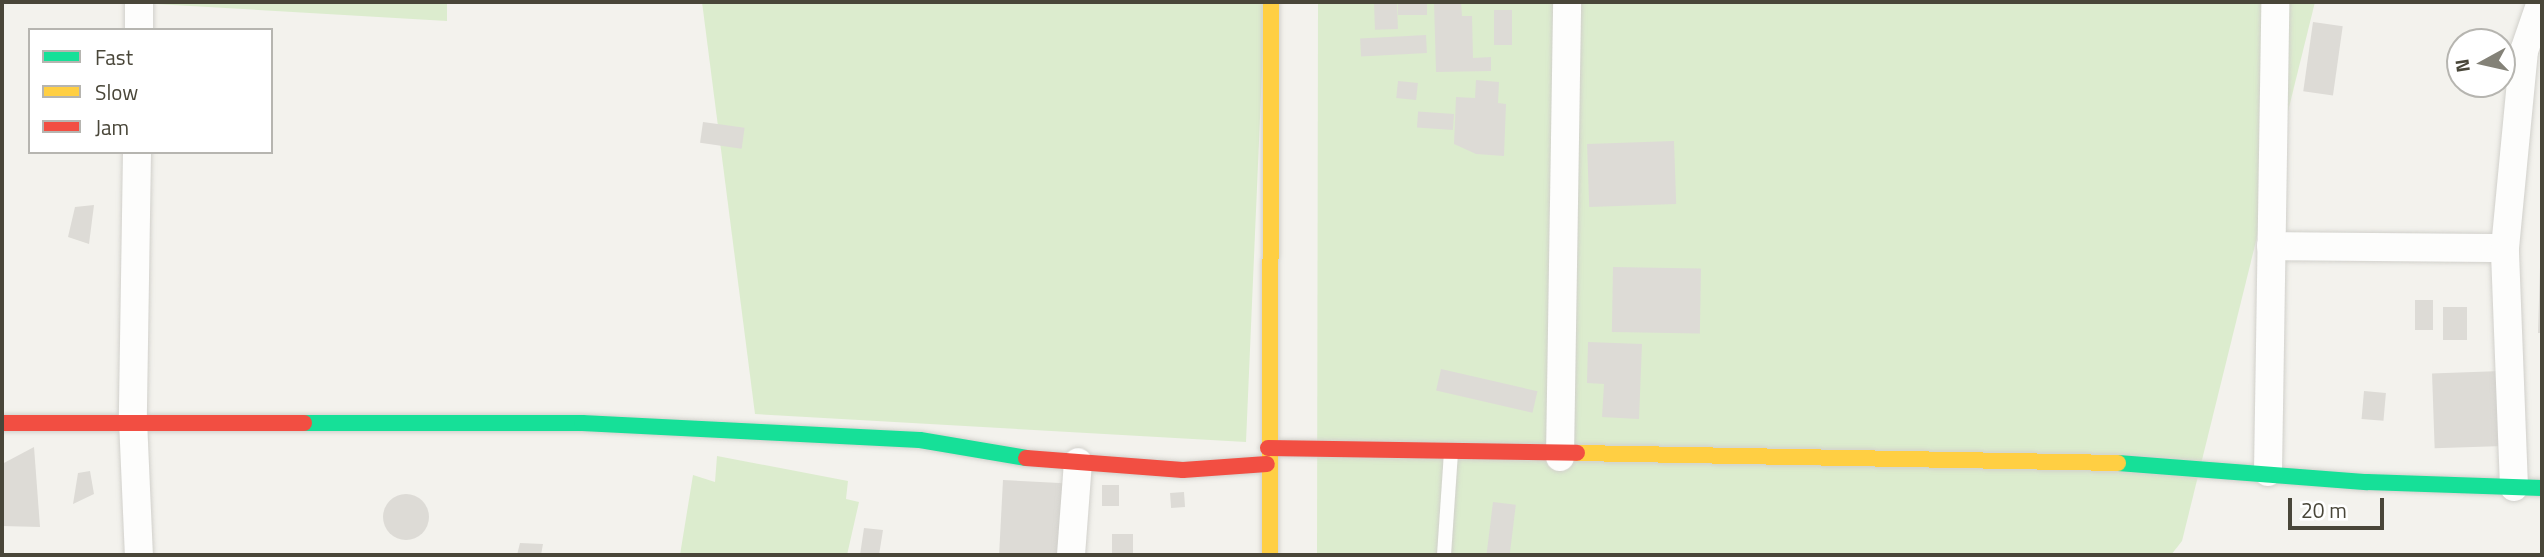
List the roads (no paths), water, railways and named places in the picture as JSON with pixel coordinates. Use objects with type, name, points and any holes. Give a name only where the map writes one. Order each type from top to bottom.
[{"type":"street","points":[[139,2],[139,28]]},
{"type":"street","points":[[1270,555],[1267,456],[1271,2]]},
{"type":"street","points":[[1560,457],[1567,2]]},
{"type":"street","points":[[2268,472],[2275,2]]},
{"type":"street","points":[[2514,487],[2505,248],[2524,51],[2541,2]]},
{"type":"street","points":[[137,154],[133,420],[139,555]]},
{"type":"street","points":[[2272,246],[2505,248]]},
{"type":"street","points":[[2,423],[133,420],[582,423],[920,440],[999,456],[1183,470],[1267,456],[1451,453],[1560,457],[1911,457],[2268,472],[2542,488]]},
{"type":"street","points":[[1071,555],[1077,462]]},
{"type":"lane","points":[[1444,555],[1451,453]]}]
